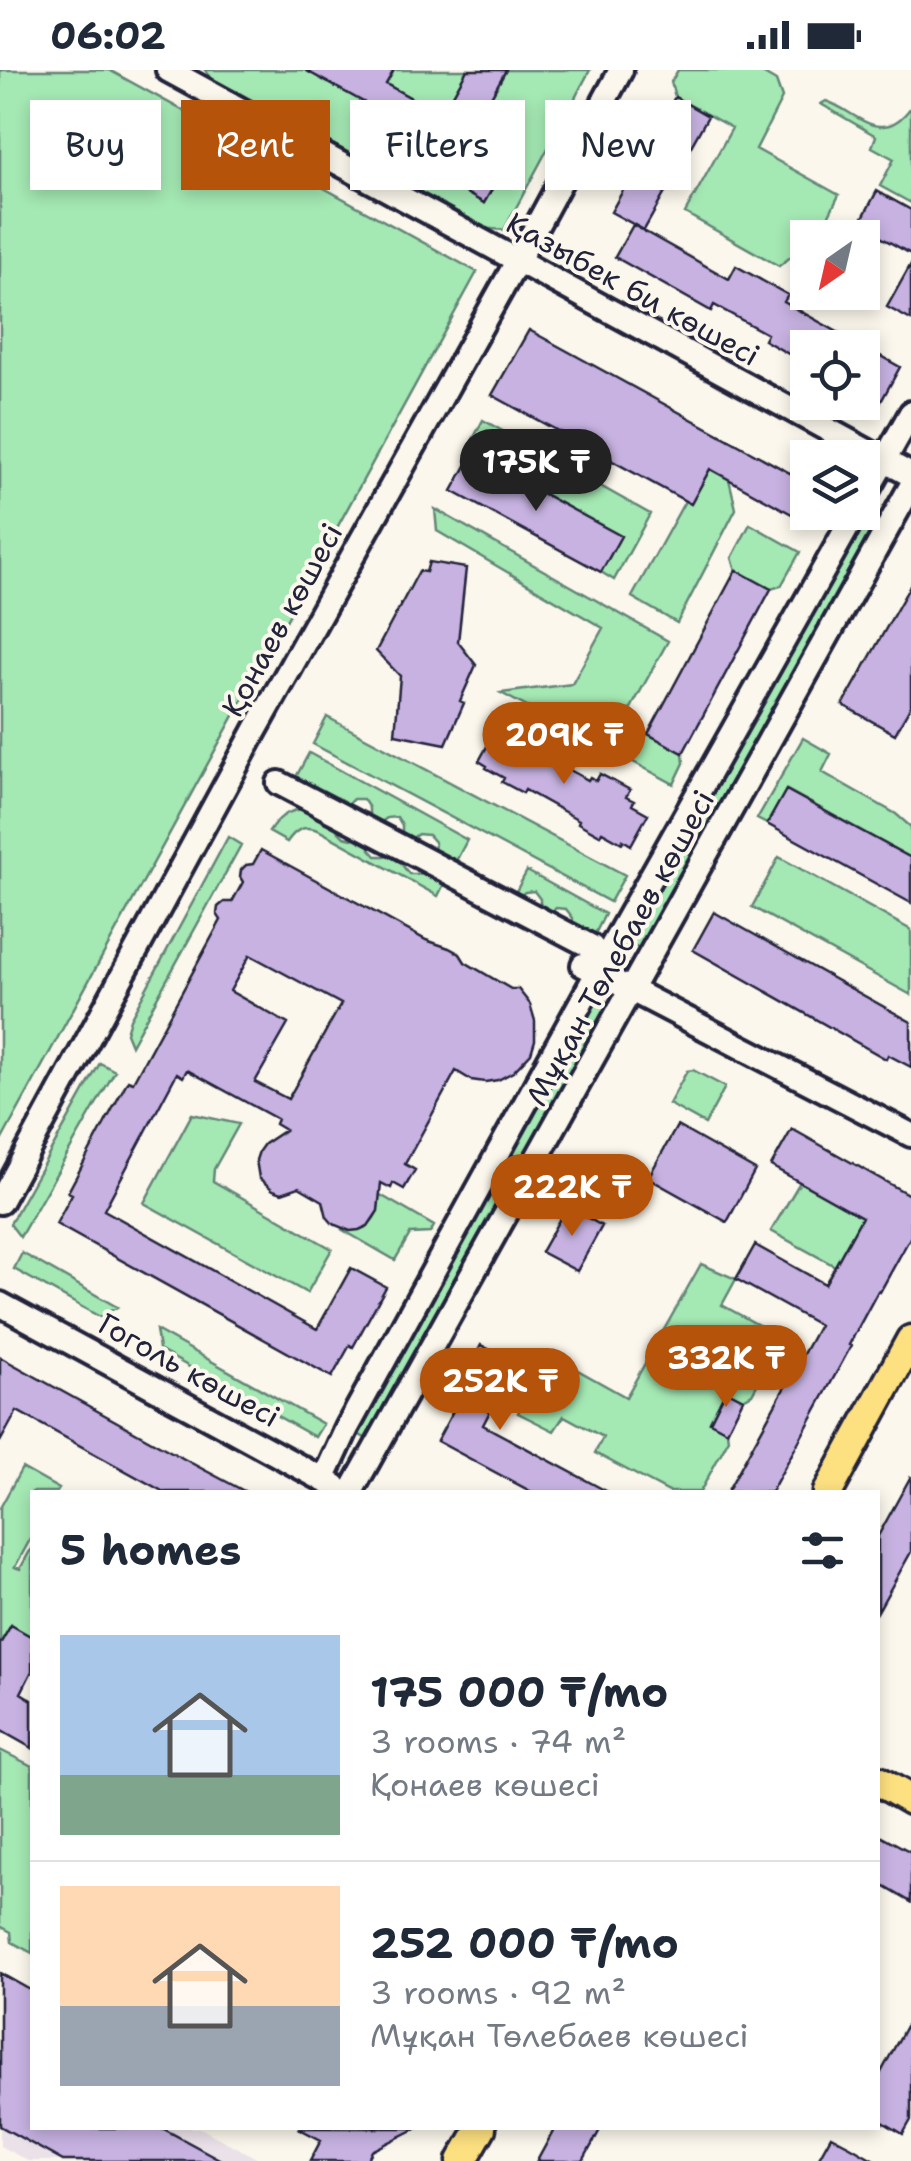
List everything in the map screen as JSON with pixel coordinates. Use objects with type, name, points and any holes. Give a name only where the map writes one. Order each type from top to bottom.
[{"type":"main road","points":[[829,1490],[911,1340]]},
{"type":"main road","points":[[880,1782],[911,1800]]},
{"type":"main road","points":[[462,2161],[479,2130]]},
{"type":"street","name":"Қазыбек би көшесі","points":[[168,70],[911,474]]},
{"type":"street","name":"Қонаев көшесі","points":[[0,1202],[254,731],[621,70]]},
{"type":"street","points":[[880,469],[911,413]]},
{"type":"street","name":"Мұқан Төлебаев көшесі","points":[[350,1490],[911,486]]},
{"type":"street","name":"Мұқан Төлебаев көшесі","points":[[322,1480],[591,962],[845,530]]},
{"type":"street","points":[[279,783],[632,988],[911,1135]]},
{"type":"street","name":"Гоголь көшесі","points":[[0,1304],[344,1490]]},
{"type":"shaded area","points":[[0,2019],[30,2036],[30,2130],[204,2130],[262,2161],[28,2161],[0,2146]]},
{"type":"green space","points":[[0,70],[109,70],[181,110],[181,190],[328,190],[477,272],[0,1143]]},
{"type":"green space","points":[[205,70],[305,70],[360,100],[350,100],[350,158],[330,147],[330,100],[244,100],[218,86]]},
{"type":"green space","points":[[394,70],[467,70],[450,100],[415,100],[386,84]]},
{"type":"green space","points":[[506,70],[590,70],[574,100],[545,100],[545,154],[504,230],[478,228],[408,190],[462,190],[484,203],[491,190],[525,190],[525,100],[489,100]]},
{"type":"green space","points":[[678,70],[757,70],[776,81],[782,98],[756,149],[839,195],[826,220],[790,220],[790,257],[779,266],[685,213],[732,128],[691,106],[691,100],[675,97],[671,82]]},
{"type":"green space","points":[[826,101],[879,126],[900,119],[911,107],[911,203],[880,186],[894,159],[872,147],[876,136],[821,104]]},
{"type":"green space","points":[[483,420],[650,514],[614,580],[601,572],[620,536],[472,455],[469,447]]},
{"type":"green space","points":[[710,469],[729,479],[736,509],[677,623],[632,597],[685,501],[691,503]]},
{"type":"green space","points":[[435,509],[668,641],[608,750],[501,693],[572,684],[603,628],[437,531]]},
{"type":"green space","points":[[880,516],[891,521],[652,954],[617,938],[850,530],[880,530]]},
{"type":"green space","points":[[750,524],[800,552],[781,586],[771,589],[736,570],[732,558]]},
{"type":"green space","points":[[327,717],[625,875],[610,902],[313,744]]},
{"type":"green space","points":[[648,734],[683,753],[684,763],[674,784],[624,757],[636,735]]},
{"type":"green space","points":[[803,738],[831,754],[822,772],[896,814],[911,827],[911,858],[787,790],[767,824],[757,819]]},
{"type":"green space","points":[[309,753],[467,840],[455,863],[434,852],[435,843],[428,835],[418,834],[411,839],[402,835],[397,817],[380,823],[369,817],[363,799],[353,799],[347,805],[296,777]]},
{"type":"green space","points":[[303,809],[337,822],[337,830],[344,837],[360,835],[370,841],[376,856],[392,852],[402,857],[409,874],[425,869],[446,880],[438,896],[318,830],[301,829],[287,842],[269,832],[283,816]]},
{"type":"green space","points":[[228,837],[241,845],[131,1045],[126,1033],[130,1019]]},
{"type":"green space","points":[[779,857],[911,930],[911,995],[752,907]]},
{"type":"green space","points":[[527,871],[605,914],[593,938],[572,926],[573,918],[566,909],[556,908],[549,914],[540,909],[540,899],[534,891],[514,895]]},
{"type":"green space","points":[[587,990],[620,1010],[376,1444],[347,1428]]},
{"type":"green space","points":[[100,1063],[115,1071],[20,1237],[10,1224]]},
{"type":"green space","points":[[693,1070],[725,1087],[705,1124],[669,1104],[687,1071]]},
{"type":"green space","points":[[192,1114],[239,1124],[214,1169],[213,1181],[332,1249],[307,1293],[144,1203]]},
{"type":"green space","points":[[800,1182],[862,1217],[835,1266],[771,1231]]},
{"type":"green space","points":[[377,1193],[434,1226],[430,1233],[410,1234],[395,1260],[341,1229],[358,1229],[370,1223],[377,1210]]},
{"type":"green space","points":[[22,1253],[117,1307],[100,1317],[14,1269]]},
{"type":"green space","points":[[701,1264],[736,1279],[722,1305],[782,1338],[752,1394],[743,1399],[726,1391],[710,1421],[727,1431],[728,1440],[701,1490],[665,1490],[595,1453],[603,1437],[564,1416],[554,1431],[518,1413],[549,1354],[626,1397]]},
{"type":"green space","points":[[156,1330],[323,1424],[315,1437],[159,1350]]},
{"type":"green space","points":[[22,1468],[59,1489],[30,1490],[30,1540],[15,1567],[20,1569],[30,1551],[30,1636],[11,1626],[0,1644],[0,1508]]},
{"type":"green space","points":[[0,1750],[30,1765],[30,1952],[12,1942],[11,1932],[0,1926]]},
{"type":"building","points":[[305,70],[394,70],[386,84],[415,100],[360,100]]},
{"type":"building","points":[[467,70],[506,70],[489,100],[450,100]]},
{"type":"building","points":[[691,106],[708,116],[691,146]]},
{"type":"building","points":[[461,190],[491,190],[484,203]]},
{"type":"building","points":[[623,190],[666,190],[644,230],[611,212]]},
{"type":"building","points":[[877,191],[911,210],[911,254],[880,237],[880,220],[862,220]]},
{"type":"building","points":[[633,225],[729,279],[736,266],[788,295],[784,302],[790,310],[798,310],[834,330],[790,330],[790,355],[764,340],[767,334],[714,305],[711,311],[615,257]]},
{"type":"building","points":[[911,264],[911,320],[887,307]]},
{"type":"building","points":[[529,330],[790,473],[790,513],[710,469],[691,504],[492,395]]},
{"type":"building","points":[[880,356],[900,367],[880,403]]},
{"type":"building","points":[[472,455],[621,536],[601,572],[452,491]]},
{"type":"building","points":[[429,562],[466,568],[458,642],[476,665],[446,744],[395,734],[400,676],[376,651],[419,571],[426,572]]},
{"type":"building","points":[[736,570],[771,589],[683,753],[648,734]]},
{"type":"building","points":[[911,584],[911,705],[895,734],[843,705]]},
{"type":"building","points":[[496,730],[521,739],[524,733],[552,749],[549,755],[555,762],[588,780],[590,777],[596,781],[600,774],[630,790],[626,797],[634,801],[632,805],[648,814],[631,845],[602,832],[600,835],[525,790],[523,793],[502,782],[504,778],[479,761]]},
{"type":"building","points":[[786,790],[911,858],[911,903],[767,824]]},
{"type":"building","points":[[261,850],[426,940],[460,954],[465,962],[511,989],[518,989],[530,1004],[535,1021],[531,1053],[513,1072],[485,1082],[471,1080],[456,1071],[405,1164],[415,1170],[404,1189],[393,1183],[391,1188],[381,1183],[378,1211],[368,1226],[359,1230],[333,1224],[323,1201],[299,1187],[282,1193],[259,1178],[259,1151],[285,1130],[275,1124],[277,1119],[187,1070],[183,1077],[177,1073],[104,1210],[317,1329],[351,1268],[386,1287],[332,1377],[56,1224],[72,1194],[68,1192],[128,1080],[133,1082],[221,920],[218,907],[232,902],[243,882],[241,870],[253,864]],"holes":[[[250,955],[341,1004],[288,1099],[255,1082],[288,1024],[230,991]]]},
{"type":"building","points":[[714,912],[911,1022],[911,1067],[888,1055],[886,1059],[693,950]]},
{"type":"building","points":[[677,1126],[755,1170],[727,1222],[648,1178]]},
{"type":"building","points":[[792,1129],[911,1196],[911,1236],[772,1490],[728,1490],[819,1325],[736,1279],[755,1245],[825,1284],[862,1217],[771,1166]]},
{"type":"building","points":[[567,1206],[602,1226],[577,1271],[541,1252]]},
{"type":"building","points":[[481,1345],[515,1363],[483,1425],[604,1490],[528,1490],[437,1441],[454,1409],[449,1407]]},
{"type":"building","points":[[0,1357],[242,1490],[160,1490],[17,1411],[0,1442]]},
{"type":"building","points":[[726,1390],[743,1399],[727,1431],[710,1422]]},
{"type":"building","points":[[911,1476],[911,1552],[880,1607],[880,1532]]},
{"type":"building","points":[[11,1625],[30,1636],[30,1675],[21,1693],[30,1699],[30,1747],[0,1730],[0,1644]]},
{"type":"building","points":[[880,1835],[911,1852],[911,1902],[880,1884]]},
{"type":"building","points":[[0,1973],[30,1990],[30,2130],[166,2130],[223,2161],[63,2161],[0,2126]]},
{"type":"building","points":[[911,2017],[911,2120],[903,2134],[880,2120],[880,2074]]},
{"type":"building","points":[[302,2130],[413,2130],[372,2151],[367,2161],[310,2161],[321,2140]]},
{"type":"building","points":[[554,2130],[600,2130],[583,2161],[537,2161]]},
{"type":"building","points":[[831,2136],[850,2146],[876,2161],[817,2161]]}]
